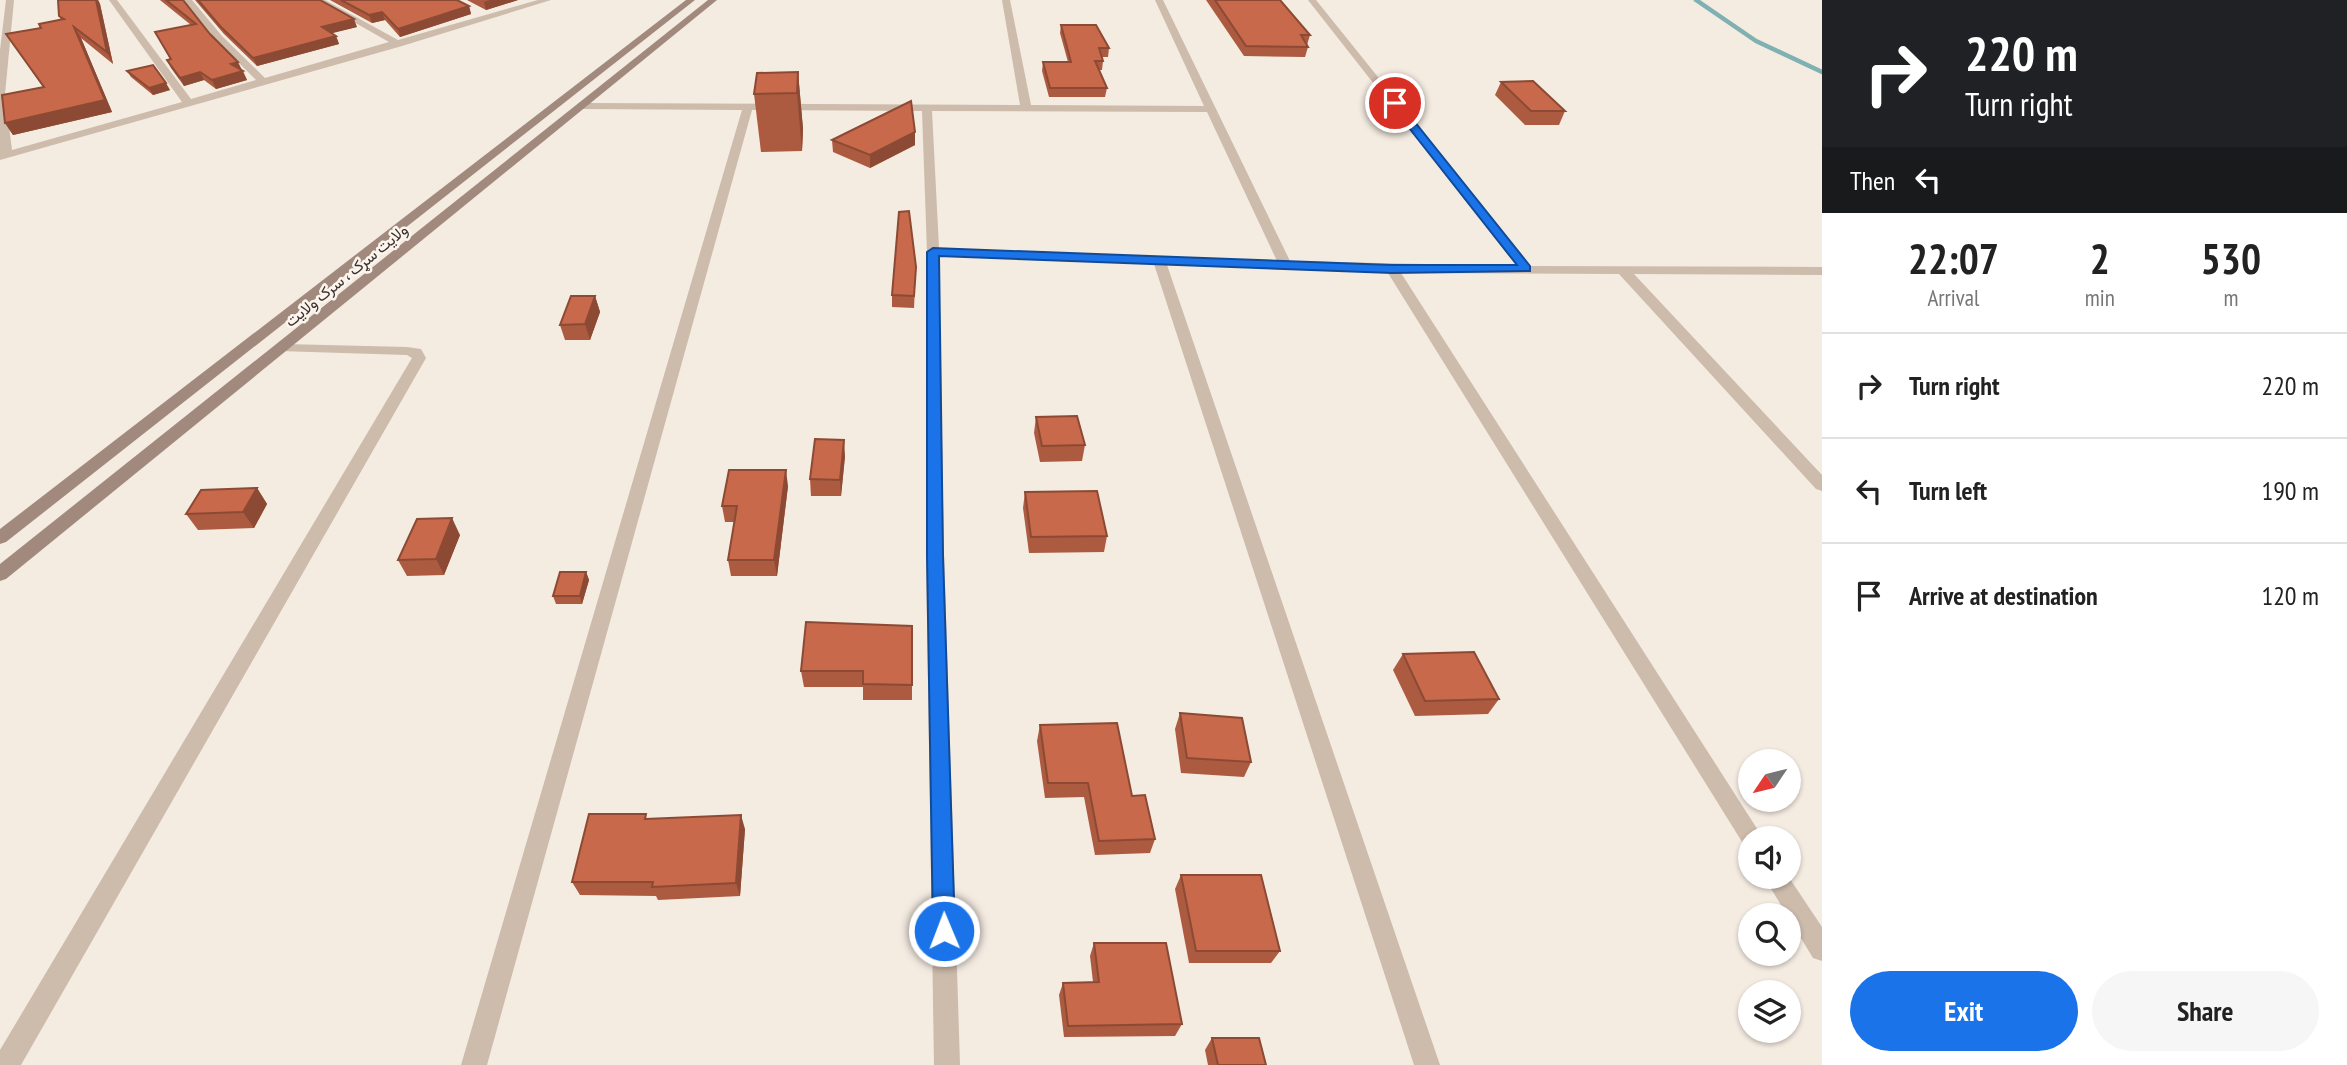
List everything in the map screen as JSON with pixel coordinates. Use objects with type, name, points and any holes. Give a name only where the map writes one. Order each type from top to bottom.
[{"type":"main road","name":"ولایت سړک ، سرک ولایت","points":[[0,538],[691,0]]},
{"type":"main road","name":"ولایت سړک ، سرک ولایت","points":[[0,574],[713,0]]},
{"type":"street","points":[[10,0],[0,94],[3,156],[547,0]]},
{"type":"street","points":[[113,0],[189,103]]},
{"type":"street","points":[[188,0],[219,38],[263,82]]},
{"type":"street","points":[[319,0],[399,44]]},
{"type":"street","points":[[1006,0],[1026,108]]},
{"type":"street","points":[[1159,0],[1286,266]]},
{"type":"street","points":[[1312,0],[1526,269]]},
{"type":"street","points":[[477,11],[489,17]]},
{"type":"street","points":[[583,106],[1210,109]]},
{"type":"street","points":[[474,1065],[748,107]]},
{"type":"street","points":[[927,108],[933,252],[935,555],[947,1065]]},
{"type":"street","points":[[933,252],[1392,269],[1822,271]]},
{"type":"street","points":[[1160,262],[1427,1065]]},
{"type":"street","points":[[1392,269],[1744,826]]},
{"type":"street","points":[[1623,270],[1822,485]]},
{"type":"street","points":[[6,1065],[418,358],[416,352],[407,351],[284,348]]},
{"type":"street","points":[[1784,889],[1822,949]]},
{"type":"building","points":[[58,0],[96,0],[107,52],[74,27],[105,100],[5,123],[2,95],[44,87],[6,34],[41,28],[39,24],[64,19],[59,16]]},
{"type":"building","points":[[166,0],[183,0],[210,34],[238,62],[231,64],[243,71],[212,80],[200,72],[180,78],[167,60],[171,59],[155,32],[196,24]]},
{"type":"building","points":[[198,0],[320,0],[354,19],[322,27],[336,36],[253,58]]},
{"type":"building","points":[[341,0],[457,0],[469,6],[398,29],[382,12],[369,15]]},
{"type":"building","points":[[1215,0],[1280,0],[1310,35],[1301,35],[1308,47],[1246,46]]},
{"type":"building","points":[[1061,25],[1096,25],[1109,48],[1099,48],[1103,61],[1095,61],[1107,88],[1050,88],[1043,62],[1071,62]]},
{"type":"building","points":[[153,65],[166,83],[149,88],[127,71]]},
{"type":"building","points":[[798,72],[797,93],[754,94],[757,73]]},
{"type":"building","points":[[1533,81],[1565,111],[1531,111],[1501,82]]},
{"type":"building","points":[[911,101],[915,132],[870,155],[832,140]]},
{"type":"building","points":[[909,211],[916,267],[914,296],[892,295],[899,212]]},
{"type":"building","points":[[571,296],[595,296],[585,324],[560,325]]},
{"type":"building","points":[[1077,416],[1085,445],[1042,446],[1036,417]]},
{"type":"building","points":[[815,439],[844,440],[840,480],[810,479]]},
{"type":"building","points":[[729,470],[786,470],[774,560],[728,560],[737,506],[722,506]]},
{"type":"building","points":[[257,488],[243,512],[186,514],[201,490]]},
{"type":"building","points":[[1097,491],[1107,536],[1031,537],[1025,492]]},
{"type":"building","points":[[452,518],[436,559],[398,560],[417,519]]},
{"type":"building","points":[[560,572],[586,572],[580,596],[553,596]]},
{"type":"building","points":[[806,622],[912,626],[912,685],[863,684],[863,671],[801,671]]},
{"type":"building","points":[[1474,652],[1499,699],[1425,701],[1403,654]]},
{"type":"building","points":[[1180,713],[1242,718],[1251,762],[1187,758]]},
{"type":"building","points":[[1117,723],[1132,796],[1145,795],[1155,839],[1099,841],[1088,783],[1048,783],[1040,725]]},
{"type":"building","points":[[589,814],[646,814],[645,819],[741,815],[736,883],[652,887],[653,882],[572,882]]},
{"type":"building","points":[[1181,875],[1261,875],[1280,951],[1196,951]]},
{"type":"building","points":[[1094,943],[1166,943],[1182,1024],[1068,1026],[1063,983],[1099,982]]},
{"type":"building","points":[[1212,1038],[1259,1038],[1266,1065],[1218,1065]]},
{"type":"waterway","points":[[1696,0],[1756,41],[1822,72]]},
{"type":"route","points":[[944,931],[935,555],[933,252],[1392,269],[1526,269],[1395,103]]}]
